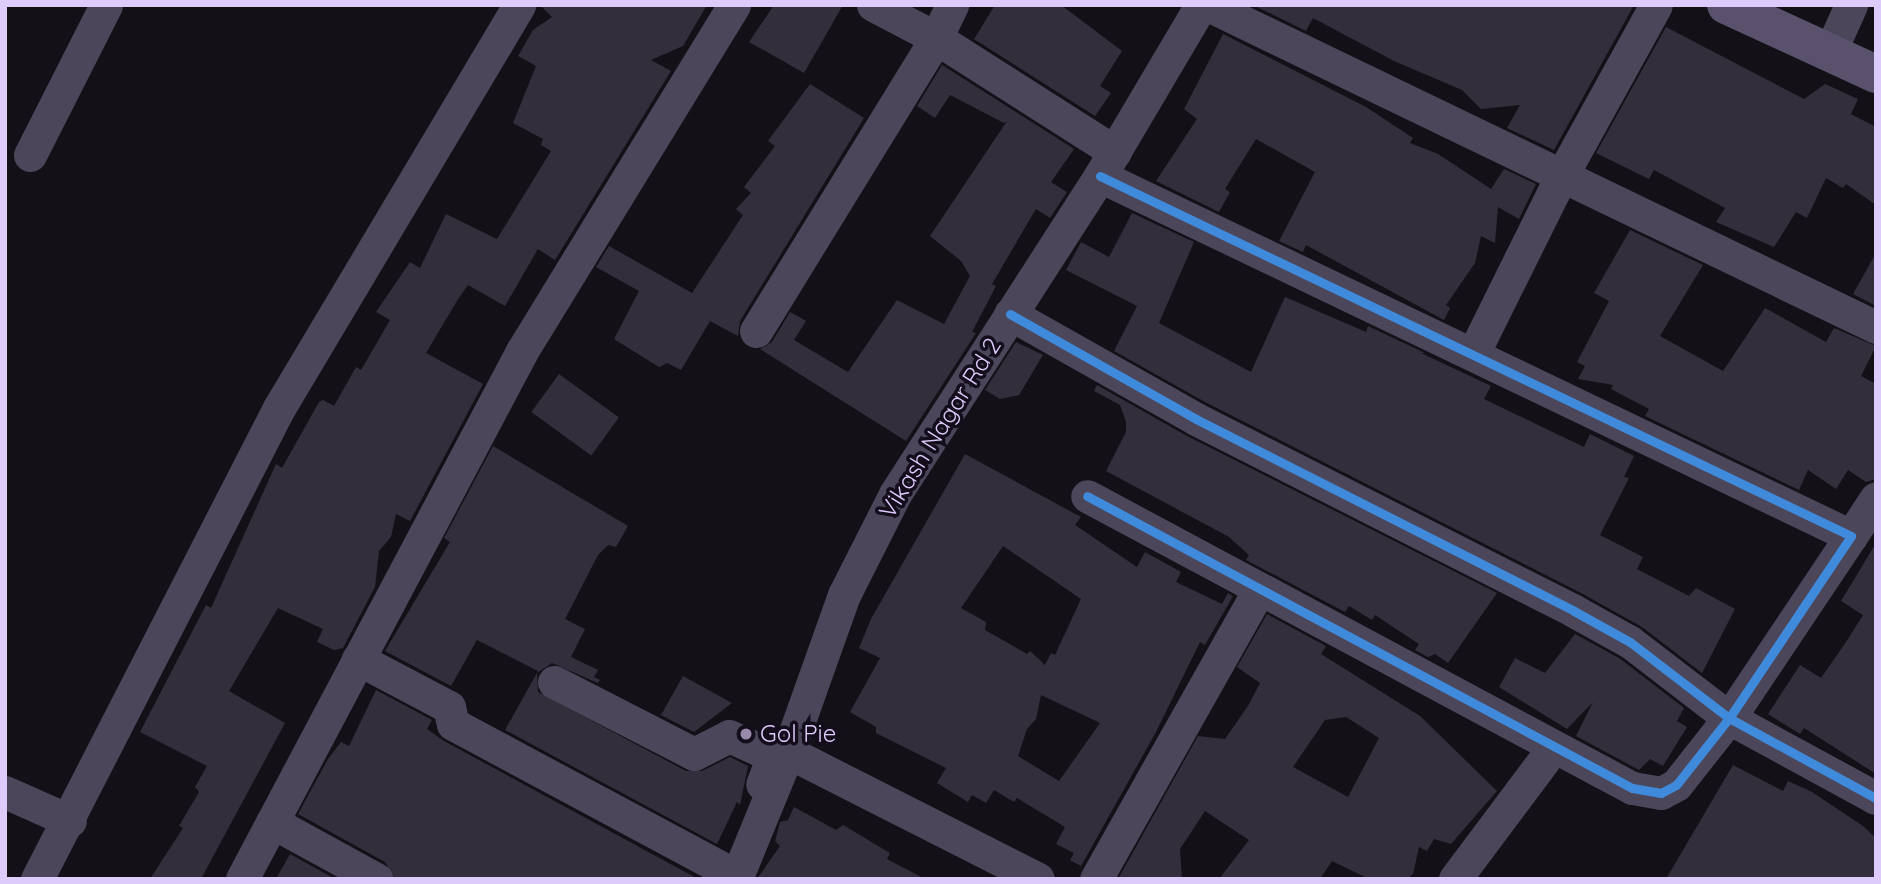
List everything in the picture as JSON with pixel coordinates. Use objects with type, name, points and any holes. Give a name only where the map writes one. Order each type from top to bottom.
[{"type":"street","points":[[30,155],[106,5]]},
{"type":"street","points":[[37,879],[70,821],[279,408],[519,5]]},
{"type":"street","points":[[242,879],[522,351],[734,5]]},
{"type":"street","points":[[873,5],[936,38],[1107,164],[1473,354],[1851,536]]},
{"type":"street","points":[[756,331],[936,38],[952,5]]},
{"type":"street","name":"Vikash Nagar Rd 2","points":[[737,877],[774,789],[845,595],[895,494],[1107,164],[1200,5]]},
{"type":"street","points":[[1208,5],[1876,327]]},
{"type":"street","points":[[1473,354],[1561,177],[1656,5]]},
{"type":"street","points":[[1726,5],[1876,74]]},
{"type":"street","points":[[1829,54],[1851,5]]},
{"type":"street","points":[[1010,314],[1196,419],[1597,623],[1630,642],[1729,718],[1876,798]]},
{"type":"street","points":[[1087,496],[1258,591],[1553,748],[1632,788],[1661,793],[1676,785],[1729,718],[1876,498]]},
{"type":"street","points":[[1096,879],[1258,591]]},
{"type":"street","points":[[358,659],[449,707],[453,724],[737,877]]},
{"type":"street","points":[[554,682],[694,754],[729,736],[774,756],[761,784],[774,789]]},
{"type":"street","points":[[1455,879],[1553,748]]},
{"type":"street","points":[[788,752],[1038,879]]},
{"type":"street","points":[[5,792],[70,821]]},
{"type":"street","points":[[272,822],[376,879]]},
{"type":"building","points":[[540,5],[707,5],[683,46],[651,60],[671,71],[555,260],[538,249],[505,306],[468,285],[458,299],[426,353],[483,384],[410,521],[396,514],[391,537],[379,551],[375,587],[343,648],[334,650],[317,642],[323,629],[278,608],[229,691],[285,723],[201,879],[150,879],[183,828],[179,826],[199,792],[195,787],[207,766],[140,732],[206,605],[211,608],[276,464],[282,468],[319,402],[323,400],[334,406],[356,367],[361,370],[390,320],[376,312],[410,262],[420,268],[446,214],[497,239],[551,151],[541,145],[543,139],[513,123],[536,66],[518,56],[533,30],[552,17]]},
{"type":"building","points":[[774,5],[843,5],[804,73],[749,42]]},
{"type":"building","points":[[995,5],[1061,5],[1122,51],[1100,86],[1111,93],[1095,116],[974,39]]},
{"type":"building","points":[[1253,5],[1634,5],[1554,150],[1507,128],[1520,105],[1481,109],[1462,90],[1394,61],[1313,18],[1306,31]]},
{"type":"building","points":[[1666,27],[1804,99],[1825,84],[1858,99],[1851,114],[1876,127],[1876,205],[1846,184],[1843,188],[1826,178],[1807,218],[1796,212],[1774,247],[1716,222],[1725,208],[1654,170],[1649,179],[1596,153]]},
{"type":"building","points":[[1223,34],[1366,107],[1413,138],[1410,143],[1438,154],[1491,189],[1504,169],[1536,184],[1519,219],[1498,207],[1495,243],[1481,236],[1475,263],[1446,305],[1450,308],[1444,320],[1306,245],[1303,252],[1279,241],[1315,172],[1256,139],[1225,189],[1230,192],[1219,212],[1156,181],[1197,119],[1184,109]]},
{"type":"building","points":[[942,65],[1074,149],[1051,182],[1067,192],[1050,218],[1036,209],[992,284],[996,286],[972,332],[976,333],[906,441],[760,349],[772,342],[790,312],[806,321],[794,340],[848,372],[897,300],[944,324],[970,276],[961,261],[930,236],[1007,121],[1004,123],[950,95],[935,118],[917,106]]},
{"type":"building","points":[[810,84],[864,118],[740,321],[738,336],[710,321],[681,370],[667,363],[659,367],[614,339],[639,291],[596,267],[609,246],[692,293],[743,215],[736,209],[751,193],[744,187],[775,146],[768,141]]},
{"type":"building","points":[[1132,213],[1194,242],[1159,323],[1251,372],[1285,297],[1366,332],[1368,326],[1491,386],[1484,399],[1584,447],[1590,434],[1634,456],[1624,477],[1629,478],[1600,535],[1643,557],[1637,569],[1689,596],[1696,588],[1735,609],[1702,673],[1642,627],[1583,594],[1205,402],[1114,351],[1137,306],[1066,270],[1081,242],[1109,257]]},
{"type":"building","points":[[1630,230],[1703,265],[1660,336],[1723,371],[1765,308],[1826,342],[1834,328],[1876,346],[1861,376],[1876,384],[1876,479],[1866,482],[1848,470],[1836,489],[1808,470],[1799,490],[1645,416],[1649,409],[1611,389],[1613,385],[1578,379],[1585,366],[1577,362],[1609,301],[1594,293]]},
{"type":"building","points":[[1876,253],[1876,306],[1853,294]]},
{"type":"building","points":[[1016,342],[1043,355],[1019,395],[1000,399],[985,390]]},
{"type":"building","points":[[559,374],[619,417],[591,456],[531,412]]},
{"type":"building","points":[[1097,385],[1187,436],[1497,593],[1448,663],[1435,654],[1428,657],[1415,650],[1419,644],[1375,615],[1372,620],[1349,606],[1345,612],[1246,560],[1249,555],[1229,537],[1106,471],[1126,432],[1126,422],[1120,405],[1094,391]]},
{"type":"building","points":[[493,446],[628,526],[616,547],[608,545],[598,555],[565,619],[585,629],[571,657],[598,670],[594,677],[600,680],[598,683],[552,663],[537,673],[538,692],[686,771],[702,771],[730,757],[748,766],[740,805],[737,802],[717,844],[505,730],[538,671],[477,640],[451,686],[385,651],[450,542],[444,538]]},
{"type":"building","points":[[965,454],[1081,517],[1075,525],[1137,567],[1145,552],[1181,572],[1176,582],[1222,604],[1228,593],[1233,596],[1205,645],[1200,642],[1156,732],[1081,866],[1070,860],[1074,853],[1056,844],[1065,827],[1017,798],[1014,802],[994,790],[986,803],[972,795],[968,802],[937,783],[946,768],[876,733],[876,727],[850,712],[880,658],[859,648],[871,619]],"holes":[[[1003,546],[1081,599],[1055,655],[1051,653],[1045,665],[1030,651],[1027,654],[985,630],[986,622],[961,608]],[[1041,695],[1100,723],[1059,781],[1018,756],[1027,729],[1036,719]]]},
{"type":"building","points":[[1876,543],[1876,774],[1804,728],[1800,734],[1768,714],[1800,665],[1821,678],[1846,642],[1863,615],[1841,601]]},
{"type":"building","points":[[1267,614],[1326,646],[1321,654],[1420,716],[1497,791],[1451,844],[1434,839],[1427,851],[1419,847],[1413,874],[1407,879],[1369,879],[1332,861],[1320,879],[1219,879],[1249,840],[1205,811],[1180,849],[1182,879],[1118,879],[1198,736],[1225,739],[1248,706],[1260,683],[1237,667]],"holes":[[[1346,717],[1379,738],[1348,797],[1293,767],[1325,720]]]},
{"type":"building","points":[[1575,634],[1619,658],[1684,708],[1677,721],[1687,727],[1663,766],[1650,759],[1639,770],[1576,736],[1593,702],[1567,729],[1499,687],[1515,658],[1545,673]]},
{"type":"building","points":[[683,676],[732,703],[694,732],[661,715]]},
{"type":"building","points":[[376,690],[432,720],[427,729],[444,741],[698,879],[395,879],[385,862],[298,814],[328,759],[341,742],[349,746]]},
{"type":"building","points":[[1733,765],[1783,791],[1788,781],[1812,792],[1863,826],[1876,838],[1876,879],[1666,879]]},
{"type":"building","points":[[794,807],[836,830],[843,825],[890,853],[887,859],[925,879],[757,879],[780,846],[775,841],[780,822],[788,820]]},
{"type":"building","points":[[290,854],[335,879],[276,879]]},
{"type":"cycle path","points":[[1100,176],[1851,536],[1729,718],[1876,798]]},
{"type":"cycle path","points":[[1010,314],[1196,419],[1630,642],[1729,718],[1676,785],[1661,793],[1632,788],[1087,496]]},
{"type":"place","name":"Gol Pie","points":[[746,734]]}]
